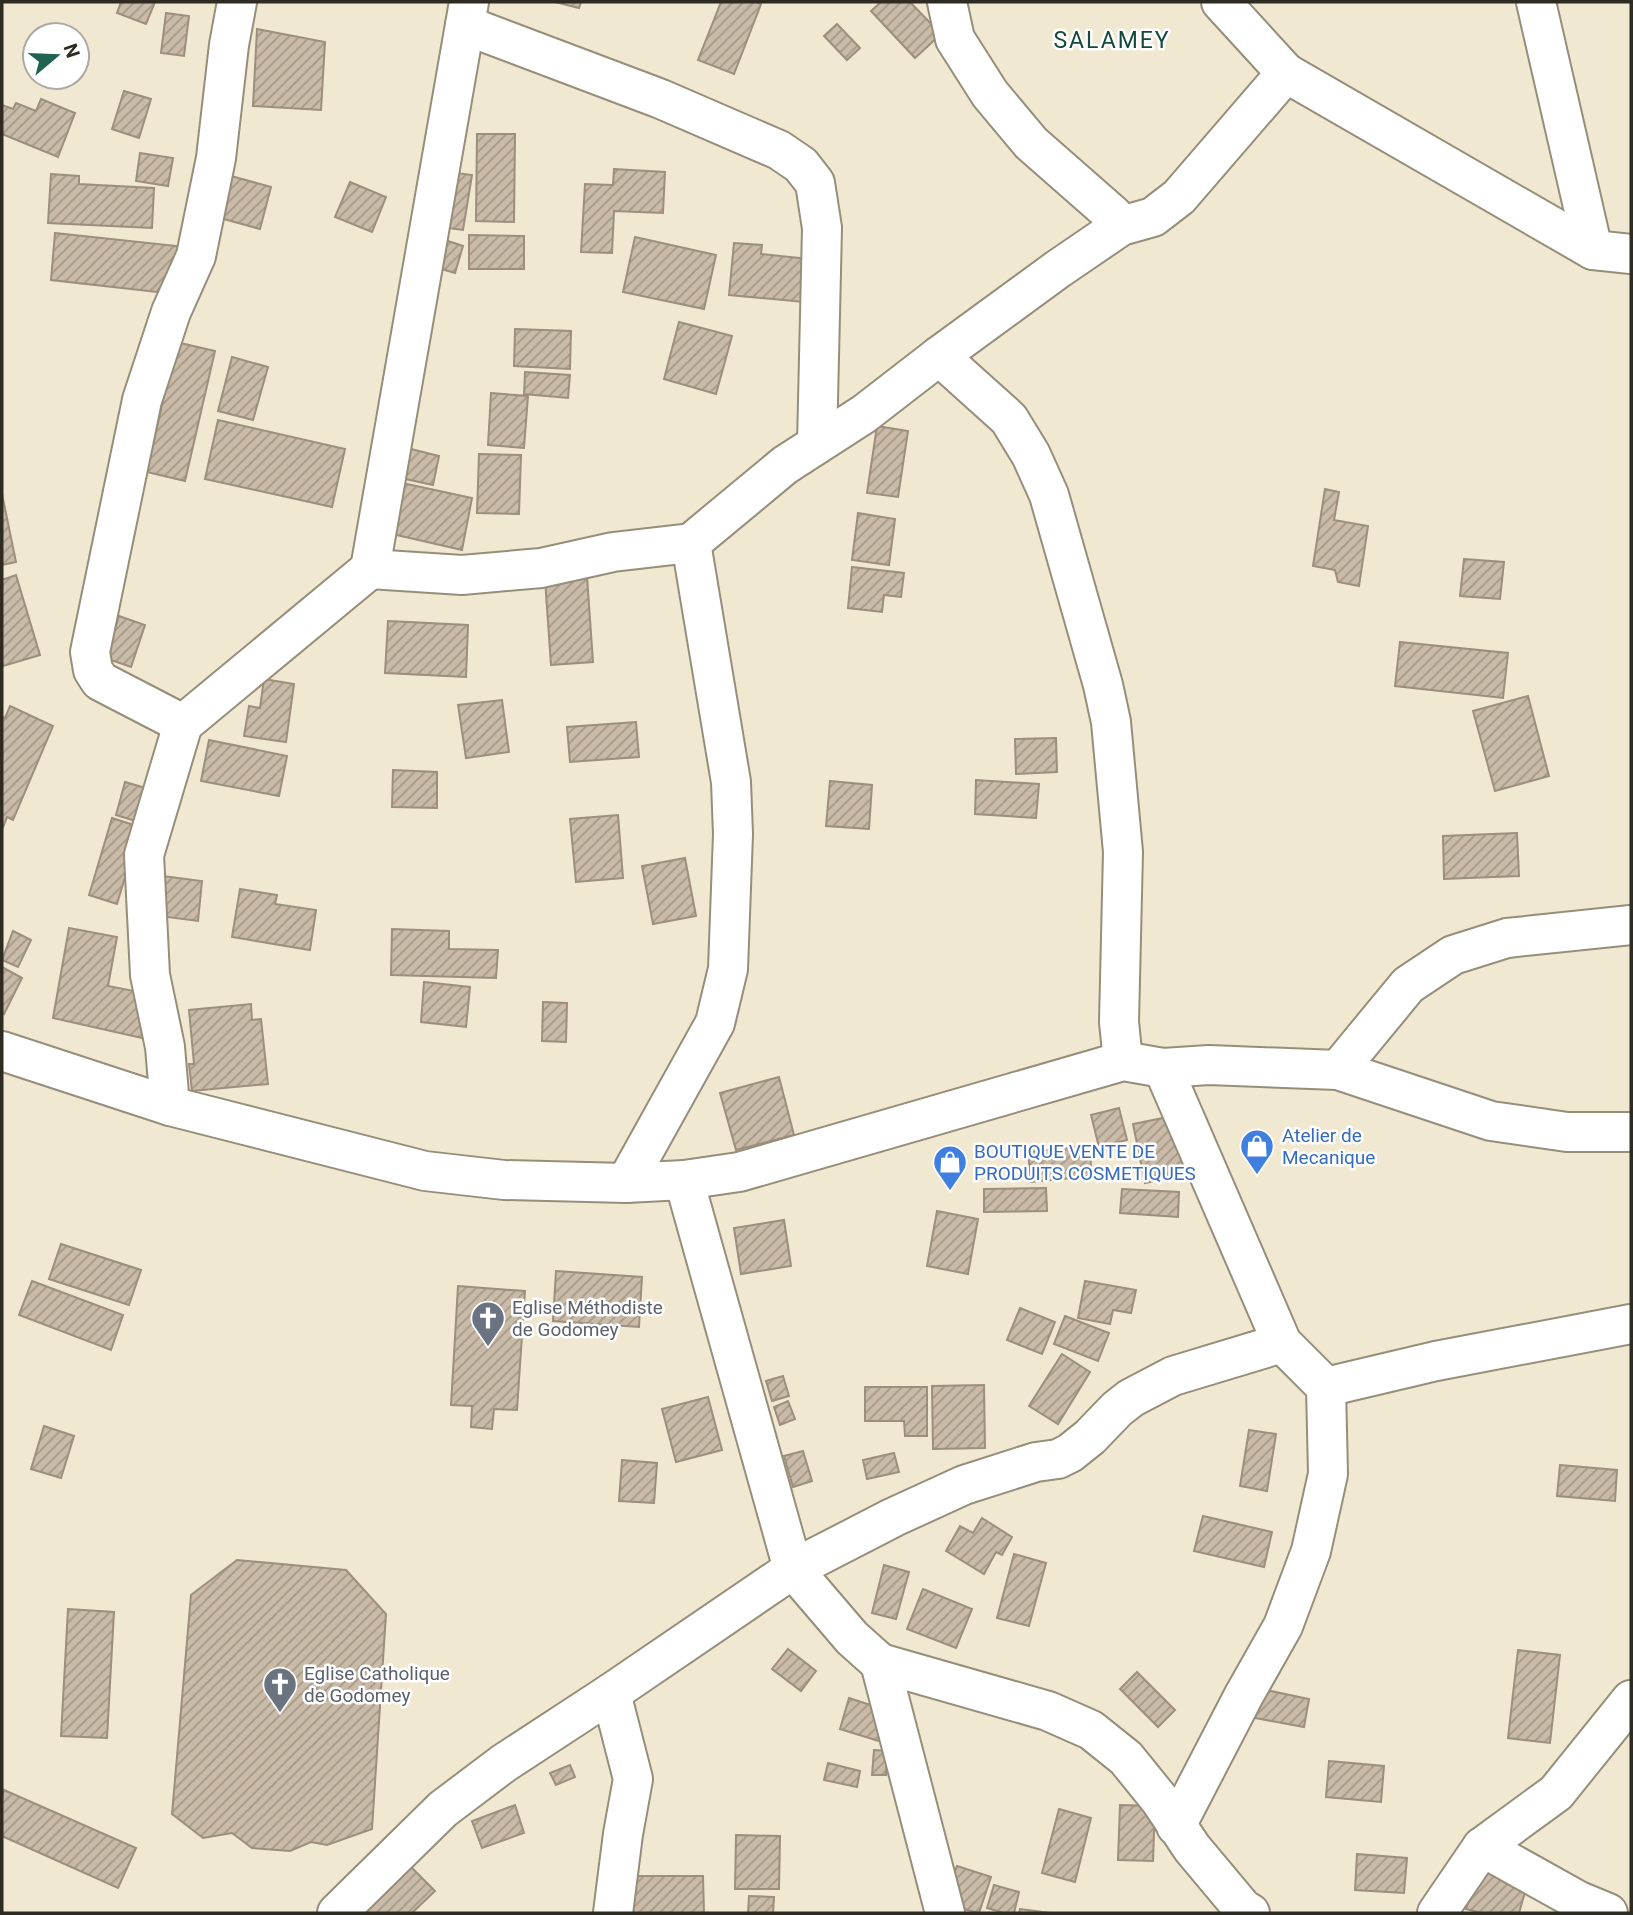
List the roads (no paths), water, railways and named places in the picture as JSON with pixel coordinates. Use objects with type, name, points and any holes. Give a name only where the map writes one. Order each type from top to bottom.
[{"type":"street","points":[[183,724],[100,681],[93,670],[90,652],[142,400],[171,312],[196,256],[216,158],[229,45],[237,2]]},
{"type":"street","points":[[947,2],[955,39],[990,94],[1031,143],[1113,215],[1121,226]]},
{"type":"street","points":[[1221,2],[1286,74],[1593,250],[1631,254]]},
{"type":"street","points":[[1535,2],[1593,250]]},
{"type":"street","points":[[170,1106],[165,1048],[150,975],[144,855],[183,724],[370,569],[467,14],[779,150],[802,165],[815,183],[822,228],[817,444]]},
{"type":"street","points":[[370,569],[475,574],[541,568],[613,552],[691,543],[785,465],[864,414],[1058,269],[1121,226],[1153,217],[1179,197],[1286,74]]},
{"type":"street","points":[[939,356],[1009,419],[1031,455],[1049,495],[1103,685],[1111,722],[1123,852],[1119,1022],[1123,1062]]},
{"type":"street","points":[[626,1183],[715,1023],[728,969],[733,834],[732,782],[691,543]]},
{"type":"street","points":[[1338,1070],[1408,985],[1453,955],[1507,938],[1631,925]]},
{"type":"street","points":[[2,1051],[170,1106],[425,1171],[504,1180],[626,1183],[684,1180],[739,1172],[1123,1062],[1163,1068],[1209,1065],[1338,1070],[1491,1121],[1567,1132],[1631,1132]]},
{"type":"street","points":[[1163,1068],[1282,1343],[1326,1387],[1328,1474],[1311,1551],[1283,1626],[1176,1826]]},
{"type":"street","points":[[684,1180],[793,1569],[852,1638],[880,1663],[1048,1711],[1091,1730],[1126,1758],[1160,1800],[1176,1826],[1243,1909],[1250,1913]]},
{"type":"street","points":[[1326,1387],[1436,1361],[1631,1324]]},
{"type":"street","points":[[337,1913],[443,1810],[504,1763],[793,1569],[894,1517],[964,1485],[1036,1462],[1058,1459],[1070,1453],[1130,1398],[1173,1376],[1282,1343]]},
{"type":"street","points":[[880,1663],[945,1913]]},
{"type":"street","points":[[611,1693],[633,1779],[612,1913]]},
{"type":"street","points":[[1437,1913],[1482,1847],[1556,1793],[1631,1700]]},
{"type":"street","points":[[1482,1847],[1580,1901],[1608,1913]]},
{"type":"place","name":"Atelier de Mecanique","points":[[1257,1176]]},
{"type":"place","name":"BOUTIQUE VENTE DE PRODUITS COSMETIQUES","points":[[950,1192]]},
{"type":"place","name":"Eglise Méthodiste de Godomey","points":[[488,1348]]},
{"type":"place","name":"Eglise Catholique de Godomey","points":[[280,1714]]},
{"type":"district","name":"SALAMEY","points":[[1112,40]]}]
